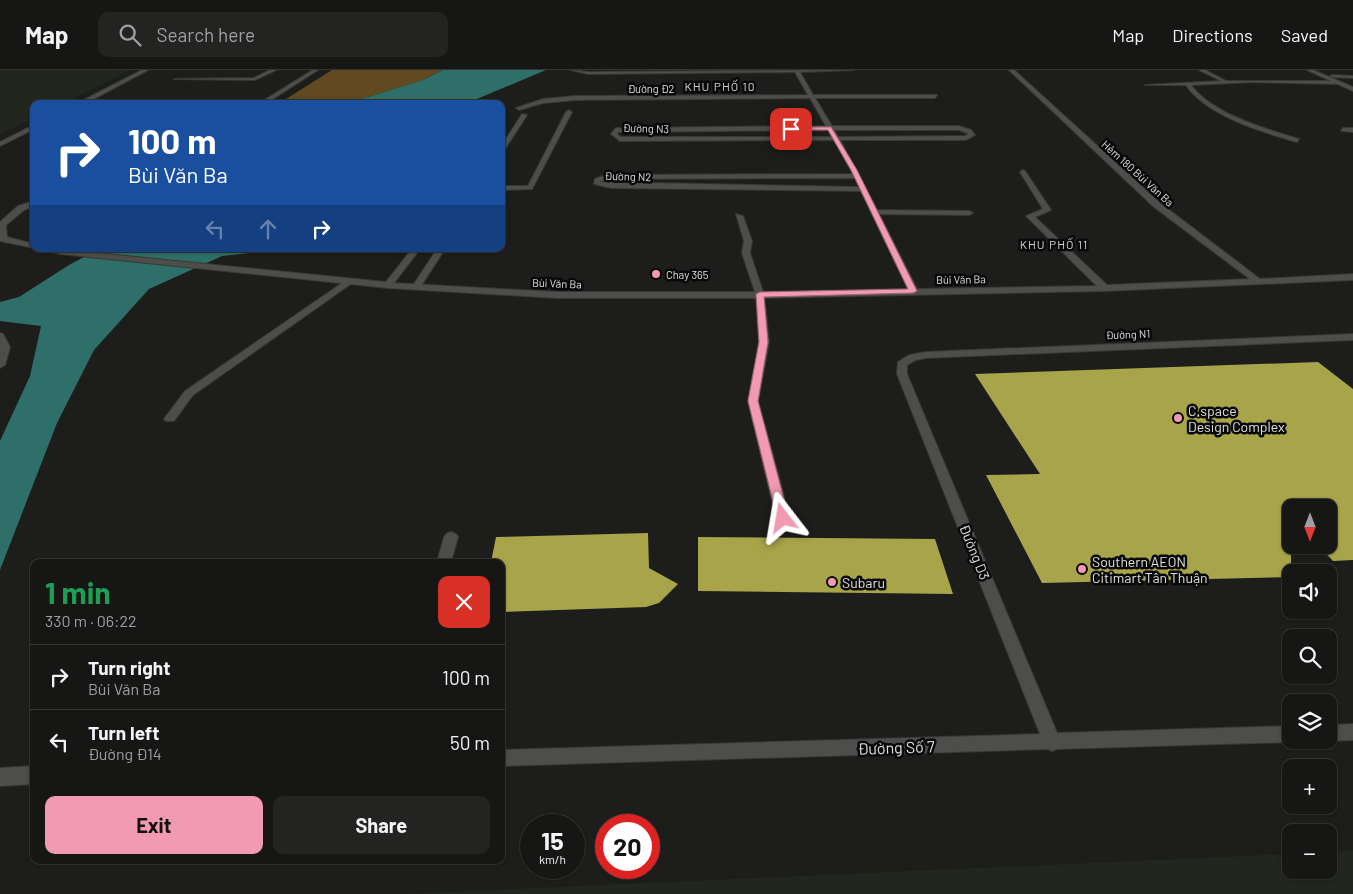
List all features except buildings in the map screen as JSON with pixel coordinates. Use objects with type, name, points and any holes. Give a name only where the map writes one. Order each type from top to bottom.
[{"type":"street","points":[[87,100],[146,70]]},
{"type":"street","points":[[176,79],[255,79],[274,70]]},
{"type":"street","points":[[267,100],[316,70]]},
{"type":"street","points":[[573,70],[588,72],[852,70]]},
{"type":"street","points":[[796,70],[809,96],[830,128],[864,189],[913,291]]},
{"type":"street","name":"Hẻm 180 Bùi Văn Ba","points":[[1011,70],[1157,205],[1258,282]]},
{"type":"street","points":[[1201,70],[1229,82]]},
{"type":"street","points":[[1309,70],[1353,89]]},
{"type":"street","points":[[1325,76],[1353,76]]},
{"type":"street","points":[[1148,84],[1229,82],[1341,83]]},
{"type":"street","points":[[1187,83],[1191,93],[1215,107],[1258,128],[1297,140]]},
{"type":"street","name":"Đường Đ2","points":[[519,108],[543,101],[575,98],[935,96]]},
{"type":"street","points":[[505,188],[530,188],[569,112]]},
{"type":"street","points":[[505,146],[524,115]]},
{"type":"street","points":[[830,128],[959,128],[969,131],[972,135],[966,138],[836,139]]},
{"type":"street","name":"Đường N3","points":[[830,128],[616,130],[614,134],[620,139],[836,139]]},
{"type":"street","points":[[0,144],[30,129]]},
{"type":"street","points":[[1343,130],[1353,130]]},
{"type":"street","points":[[1023,172],[1047,210],[1030,216],[1105,288]]},
{"type":"street","name":"Đường N2","points":[[857,176],[605,177],[597,180],[597,184],[611,186],[864,189]]},
{"type":"street","points":[[30,205],[21,208],[2,224],[3,239],[30,245]]},
{"type":"street","points":[[874,212],[968,213]]},
{"type":"street","points":[[739,216],[748,241],[746,253],[760,294],[764,342],[753,401],[783,518]]},
{"type":"street","name":"Bùi Văn Ba","points":[[60,252],[388,285],[557,295],[760,294],[1105,288],[1353,278]]},
{"type":"street","points":[[388,285],[414,252]]},
{"type":"street","points":[[416,287],[439,252]]},
{"type":"street","points":[[170,419],[189,393],[351,281]]},
{"type":"street","points":[[0,336],[5,347],[0,365]]},
{"type":"street","name":"Đường N1","points":[[905,361],[926,355],[1353,337]]},
{"type":"street","name":"Đường D3","points":[[905,361],[901,367],[902,374],[1052,742]]},
{"type":"street","points":[[445,559],[451,537]]},
{"type":"street","points":[[1337,733],[1353,732]]},
{"type":"street","name":"Đường Số 7","points":[[505,758],[1282,734]]},
{"type":"street","points":[[0,776],[30,775]]},
{"type":"shaded area","points":[[0,70],[131,70],[70,100],[30,100],[30,120],[0,134]]},
{"type":"shaded area","points":[[332,70],[443,70],[423,80],[358,100],[284,100]]},
{"type":"shaded area","points":[[1353,851],[1353,894],[403,894],[1282,854],[1282,879],[1337,879],[1337,852]]},
{"type":"water","points":[[443,70],[546,70],[475,100],[358,100],[423,80]]},
{"type":"water","points":[[93,252],[259,252],[222,256],[149,289],[94,350],[57,423],[0,570],[0,441],[30,376],[41,326],[0,321],[0,302],[19,297]]},
{"type":"place","name":"Chay 365","points":[[656,274]]},
{"type":"place","name":"C.space Design Complex","points":[[1178,418]]},
{"type":"place","name":"Southern AEON Citimart Tân Thuận","points":[[1082,569]]},
{"type":"place","name":"Subaru","points":[[832,582]]},
{"type":"district","name":"KHU PHỐ 10","points":[[720,86]]},
{"type":"district","name":"KHU PHỐ 11","points":[[1054,244]]},
{"type":"route","points":[[783,518],[753,401],[764,342],[760,294],[913,291],[854,170],[830,128],[791,129]]}]
